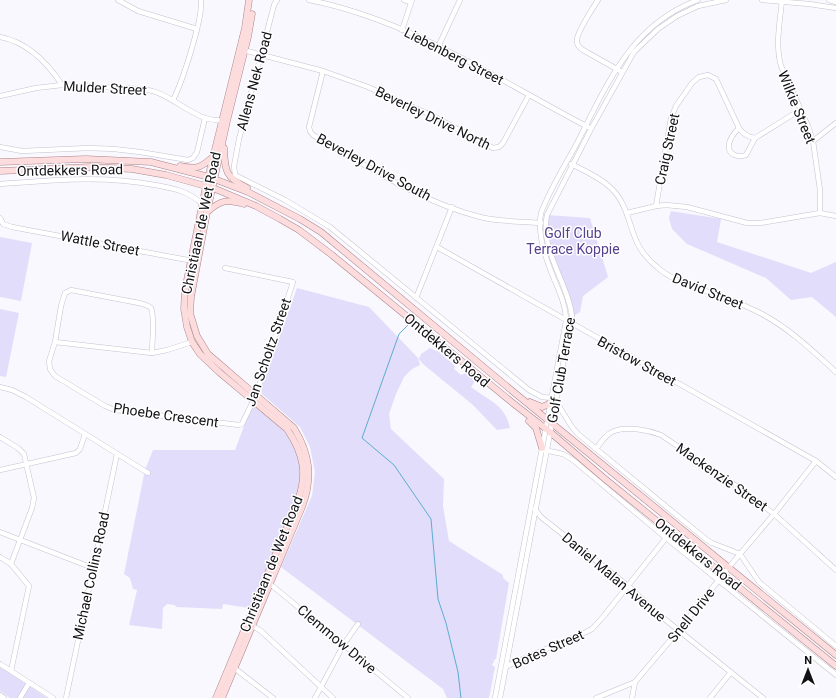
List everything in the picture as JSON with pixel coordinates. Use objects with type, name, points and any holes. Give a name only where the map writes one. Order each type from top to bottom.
[{"type":"main road","name":"Christiaan de Wet Road","points":[[242,50],[249,0]]},
{"type":"main road","name":"Christiaan de Wet Road","points":[[216,698],[232,667],[267,582],[305,498],[309,478],[308,467],[302,444],[294,428],[208,363],[192,342],[187,327],[184,309],[185,290],[195,261],[213,188],[212,178],[215,155],[225,121],[242,50],[251,23],[252,0]]},
{"type":"main road","name":"Christiaan de Wet Road","points":[[225,121],[224,136],[212,178],[206,186],[202,204],[190,305],[192,324],[197,336],[208,354],[254,397]]},
{"type":"main road","points":[[224,136],[224,160],[230,177],[239,184],[284,206],[300,219]]},
{"type":"main road","points":[[151,162],[167,162],[196,168],[204,165],[215,155]]},
{"type":"main road","name":"Ontdekkers Road","points":[[0,162],[86,158],[151,162],[212,178],[264,199],[300,219],[322,232],[550,422],[836,655]]},
{"type":"main road","name":"Ontdekkers Road","points":[[0,171],[91,167],[132,169],[166,175],[213,188],[264,210],[299,230],[548,430],[605,479],[836,666]]},
{"type":"main road","points":[[207,212],[218,204],[229,200],[264,210]]},
{"type":"main road","points":[[516,394],[540,407],[544,407],[553,401]]},
{"type":"main road","points":[[514,404],[536,428],[544,449]]},
{"type":"main road","name":"Christiaan de Wet Road","points":[[222,698],[232,667]]},
{"type":"street","points":[[118,0],[138,11],[197,29]]},
{"type":"street","points":[[173,100],[185,73],[197,29],[201,0]]},
{"type":"street","name":"Liebenberg Street","points":[[309,0],[344,8],[439,45],[591,129]]},
{"type":"street","points":[[402,30],[412,1],[404,0]]},
{"type":"street","points":[[439,45],[460,0]]},
{"type":"street","points":[[598,0],[578,36],[577,43],[583,50],[622,72]]},
{"type":"street","name":"Golf Club Terrace","points":[[500,698],[503,667],[531,507],[550,422],[569,322],[572,317],[571,309],[542,223],[543,207],[616,69],[632,45],[650,27],[664,17],[698,0]]},
{"type":"street","points":[[542,223],[622,72],[638,48],[668,21],[698,6],[726,0]]},
{"type":"street","points":[[762,0],[836,8]]},
{"type":"street","points":[[829,0],[836,2]]},
{"type":"street","name":"Wilkie Street","points":[[782,1],[778,33],[778,57],[808,126],[813,142],[820,190],[820,213]]},
{"type":"street","name":"Allens Nek Road","points":[[235,157],[275,2]]},
{"type":"street","points":[[0,37],[18,42],[34,53],[50,69],[62,85]]},
{"type":"street","name":"Beverley Drive North","points":[[242,50],[344,78],[392,97],[431,115],[493,148],[499,148],[503,143],[529,95]]},
{"type":"street","name":"Beverley Drive South","points":[[323,71],[310,127],[313,135],[409,189],[452,207],[482,217],[542,223]]},
{"type":"street","name":"Craig Street","points":[[656,206],[671,118],[676,106],[692,83],[703,76],[708,75],[716,79],[739,128]]},
{"type":"street","name":"Mulder Street","points":[[0,96],[36,88],[62,85],[150,90],[173,100],[205,118],[225,121]]},
{"type":"street","points":[[755,138],[746,136],[739,128],[731,138],[728,145],[731,152],[736,156],[742,156],[746,154],[755,138],[800,110]]},
{"type":"street","name":"Ontdekkers Road","points":[[0,147],[22,151],[89,148],[114,149],[188,160],[193,158],[197,152],[205,118]]},
{"type":"street","points":[[813,142],[836,123]]},
{"type":"street","name":"Ontdekkers Road","points":[[235,157],[234,170],[237,176],[285,200],[330,227],[529,390],[553,401],[578,434],[707,540],[740,554],[759,582],[836,646]]},
{"type":"street","name":"David Street","points":[[567,162],[599,179],[612,189],[620,199],[627,213],[638,244],[658,268],[668,276],[726,298],[762,314],[790,331],[836,372]]},
{"type":"street","name":"Ontdekkers Road","points":[[0,184],[87,178],[136,181],[183,191],[198,199],[202,204]]},
{"type":"street","points":[[627,213],[656,206],[687,207],[747,224],[760,224],[820,213],[836,216]]},
{"type":"street","points":[[416,298],[452,207]]},
{"type":"street","name":"Wattle Street","points":[[0,218],[3,224],[12,227],[195,261]]},
{"type":"street","name":"Bristow Street","points":[[437,248],[816,461],[836,477]]},
{"type":"street","name":"Jan Scholtz Street","points":[[225,268],[293,282],[254,397],[243,421]]},
{"type":"street","points":[[152,353],[151,308],[139,303],[71,290],[66,292],[63,298],[55,342],[152,353],[192,342]]},
{"type":"street","name":"Phoebe Crescent","points":[[55,342],[49,362],[52,373],[110,408],[119,411],[239,425],[243,421]]},
{"type":"street","points":[[0,387],[20,394],[148,473]]},
{"type":"street","name":"Mackenzie Street","points":[[596,449],[608,434],[614,430],[631,429],[651,431],[661,435],[774,514],[836,570]]},
{"type":"street","points":[[0,470],[76,452],[80,449],[85,434]]},
{"type":"street","points":[[0,437],[21,450],[24,454],[34,501],[11,564]]},
{"type":"street","name":"Golf Club Terrace","points":[[494,698],[503,667],[537,514],[544,449]]},
{"type":"street","name":"Ontdekkers Road","points":[[544,449],[563,454],[573,460],[666,538],[836,675]]},
{"type":"street","name":"Michael Collins Road","points":[[66,698],[117,454]]},
{"type":"street","name":"Snell Drive","points":[[632,698],[635,682],[816,461]]},
{"type":"street","name":"Daniel Malan Avenue","points":[[531,507],[537,514],[628,586],[679,630],[763,698]]},
{"type":"street","name":"Daniel Malan Avenue","points":[[530,513],[537,514]]},
{"type":"street","points":[[0,532],[93,568]]},
{"type":"street","name":"Botes Street","points":[[503,667],[586,632],[599,622],[666,538]]},
{"type":"street","points":[[0,557],[11,564],[28,583],[29,588],[11,671]]},
{"type":"street","name":"Clemmow Drive","points":[[267,582],[408,698]]},
{"type":"street","points":[[315,698],[344,644],[358,624]]},
{"type":"street","points":[[250,625],[261,631],[333,698]]},
{"type":"street","points":[[0,664],[53,698]]},
{"type":"street","points":[[232,667],[273,698]]},
{"type":"street","points":[[710,698],[731,672]]},
{"type":"street","points":[[596,698],[635,682]]},
{"type":"street","points":[[20,698],[29,683]]},
{"type":"street","points":[[0,696],[4,698]]},
{"type":"green space","points":[[671,211],[721,219],[717,242],[811,273],[836,262],[836,317],[812,297],[791,300],[766,278],[687,244],[672,229],[669,218]]},
{"type":"green space","name":"Golf Club Terrace Koppie","points":[[547,215],[590,218],[608,277],[583,296],[580,312],[572,317],[546,233]]},
{"type":"green space","points":[[0,237],[32,243],[21,301],[0,297]]},
{"type":"green space","points":[[297,288],[369,307],[418,358],[420,365],[412,369],[404,377],[396,394],[389,414],[391,429],[444,479],[443,506],[449,541],[503,575],[503,578],[509,583],[496,659],[492,665],[495,667],[489,698],[447,698],[443,689],[281,567],[312,496],[315,472],[310,447],[300,427],[262,394],[261,389]]},
{"type":"green space","points":[[0,309],[19,313],[6,377],[0,376]]},
{"type":"green space","points":[[430,348],[439,352],[455,366],[454,369],[461,375],[466,373],[475,381],[471,387],[500,408],[508,420],[510,428],[497,430],[473,405],[423,364],[419,359],[421,354]]},
{"type":"green space","points":[[252,405],[275,423],[291,439],[300,457],[302,471],[298,498],[293,512],[249,608],[223,604],[222,609],[176,607],[175,605],[167,604],[163,608],[162,629],[129,625],[137,590],[139,590],[133,589],[130,578],[124,574],[145,470],[153,450],[235,450]]},
{"type":"green space","points":[[0,667],[47,698],[10,698],[0,691]]},
{"type":"waterway","points":[[409,324],[399,334],[362,438],[394,465],[431,519],[438,599],[446,623],[458,672],[461,698]]}]
